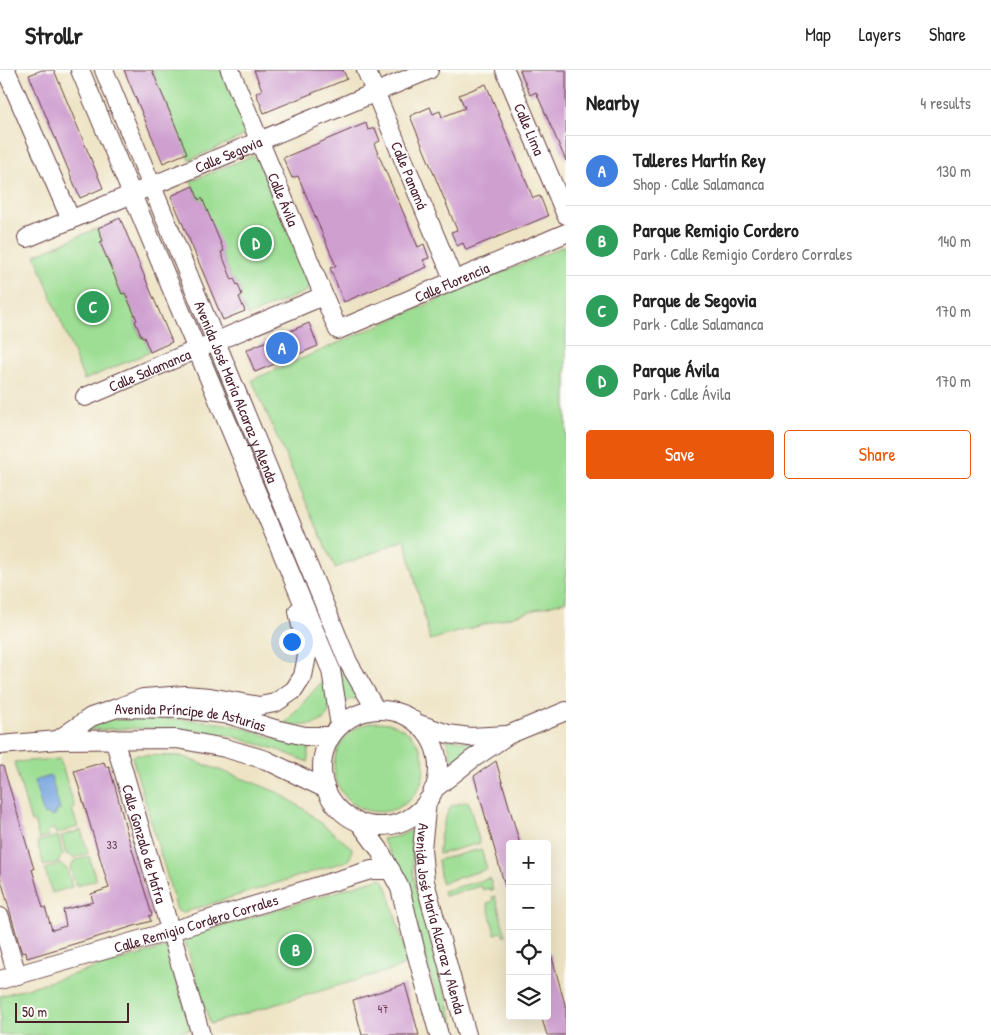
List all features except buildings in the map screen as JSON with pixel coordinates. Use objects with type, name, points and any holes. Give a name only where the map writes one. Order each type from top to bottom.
[{"type":"street","points":[[6,70],[71,220]]},
{"type":"street","name":"Avenida José María Alcaraz y Alenda","points":[[80,70],[331,670],[335,731]]},
{"type":"street","name":"Avenida José María Alcaraz y Alenda","points":[[104,70],[348,662],[376,710]]},
{"type":"street","name":"Calle Ávila","points":[[230,70],[338,330]]},
{"type":"street","name":"Calle Panamá","points":[[366,70],[454,280]]},
{"type":"street","name":"Calle Segovia","points":[[27,238],[428,70]]},
{"type":"street","name":"Calle Lima","points":[[505,70],[566,215]]},
{"type":"street","name":"Calle Florencia","points":[[338,330],[566,233]]},
{"type":"street","name":"Calle Salamanca","points":[[85,397],[323,296]]},
{"type":"street","name":"Avenida José María Alcaraz y Alenda","points":[[117,708],[143,698],[185,695],[210,697],[259,706],[275,703],[294,690],[303,676],[307,656],[290,571]]},
{"type":"street","name":"Avenida Príncipe de Asturias","points":[[58,740],[91,717],[117,708],[182,709],[230,715],[305,736],[335,731]]},
{"type":"street","points":[[508,735],[470,738],[448,734],[419,724],[392,710],[363,712],[350,718],[335,731],[324,753],[322,771],[326,789],[334,803],[345,814],[358,822],[378,826],[397,823],[414,815],[430,796],[471,760],[508,735],[566,711]]},
{"type":"street","points":[[419,724],[431,740],[437,759],[437,779],[430,796]]},
{"type":"street","name":"Avenida Príncipe de Asturias","points":[[0,744],[114,738],[178,739],[225,748],[266,760],[326,789]]},
{"type":"street","name":"Calle Gonzalo de Mafra","points":[[114,738],[201,1035]]},
{"type":"street","name":"Avenida José María Alcaraz y Alenda","points":[[430,796],[422,849],[425,882],[467,1035]]},
{"type":"street","name":"Avenida José María Alcaraz y Alenda","points":[[358,822],[379,849],[400,888],[439,1035]]},
{"type":"street","name":"Calle Remigio Cordero Corrales","points":[[0,980],[371,870],[391,870]]},
{"type":"street","points":[[0,916],[17,975]]},
{"type":"green space","points":[[152,70],[221,70],[247,130],[246,135],[189,160]]},
{"type":"green space","points":[[252,156],[258,159],[310,285],[307,291],[248,316],[239,297],[242,295],[234,279],[232,280],[202,199],[199,200],[191,181]]},
{"type":"green space","points":[[98,228],[103,241],[100,243],[122,294],[125,293],[137,320],[135,321],[141,338],[144,337],[150,352],[84,380],[35,255]]},
{"type":"green space","points":[[566,245],[566,601],[430,640],[405,540],[335,568],[252,380]]},
{"type":"green space","points":[[210,349],[363,696],[344,704],[343,681],[206,352]]},
{"type":"green space","points":[[326,677],[329,709],[323,720],[311,725],[285,723]]},
{"type":"green space","points":[[151,718],[225,724],[291,743],[310,746],[308,762],[278,750],[228,735],[148,728],[85,730],[107,719]]},
{"type":"green space","points":[[379,722],[396,726],[411,735],[420,750],[424,767],[420,784],[411,799],[396,808],[379,812],[362,808],[347,799],[338,784],[334,767],[338,750],[347,735],[362,726]]},
{"type":"green space","points":[[446,738],[477,744],[478,746],[452,765]]},
{"type":"green space","points":[[135,755],[181,756],[279,793],[305,810],[352,848],[351,856],[347,861],[182,913],[177,910],[132,757]]},
{"type":"green space","points":[[60,759],[75,808],[72,809],[78,827],[56,834],[54,829],[48,830],[49,836],[39,839],[34,821],[31,822],[14,762]]},
{"type":"green space","points":[[468,801],[480,843],[439,854],[442,829],[451,806]]},
{"type":"green space","points":[[415,829],[412,857],[415,884],[457,1035],[448,1035],[404,882],[396,862],[382,839],[399,836]]},
{"type":"green space","points":[[81,830],[88,853],[73,858],[66,854],[61,836]]},
{"type":"green space","points":[[58,836],[63,855],[59,862],[44,866],[37,842]]},
{"type":"green space","points":[[481,849],[487,869],[441,883],[438,860]]},
{"type":"green space","points":[[89,856],[96,880],[76,886],[70,868],[74,861]]},
{"type":"green space","points":[[60,864],[67,869],[72,887],[52,893],[45,869]]},
{"type":"green space","points":[[381,878],[388,890],[408,962],[401,967],[210,1024],[184,938]]},
{"type":"green space","points":[[490,878],[493,890],[489,888],[483,890],[481,886],[444,896],[443,891]]},
{"type":"green space","points":[[495,896],[506,936],[503,936],[502,932],[495,934],[487,903],[493,901],[492,897]]},
{"type":"green space","points":[[167,947],[191,1029],[167,1035],[0,1035],[0,996]]},
{"type":"water","points":[[51,776],[60,810],[56,811],[56,814],[52,817],[48,814],[44,815],[34,781]]},
{"type":"place","name":"Parque Ávila","points":[[256,243]]},
{"type":"place","name":"Parque de Segovia","points":[[93,307]]},
{"type":"place","name":"Talleres Martín Rey","points":[[282,348]]},
{"type":"place","name":"Parque Remigio Cordero","points":[[296,950]]}]
